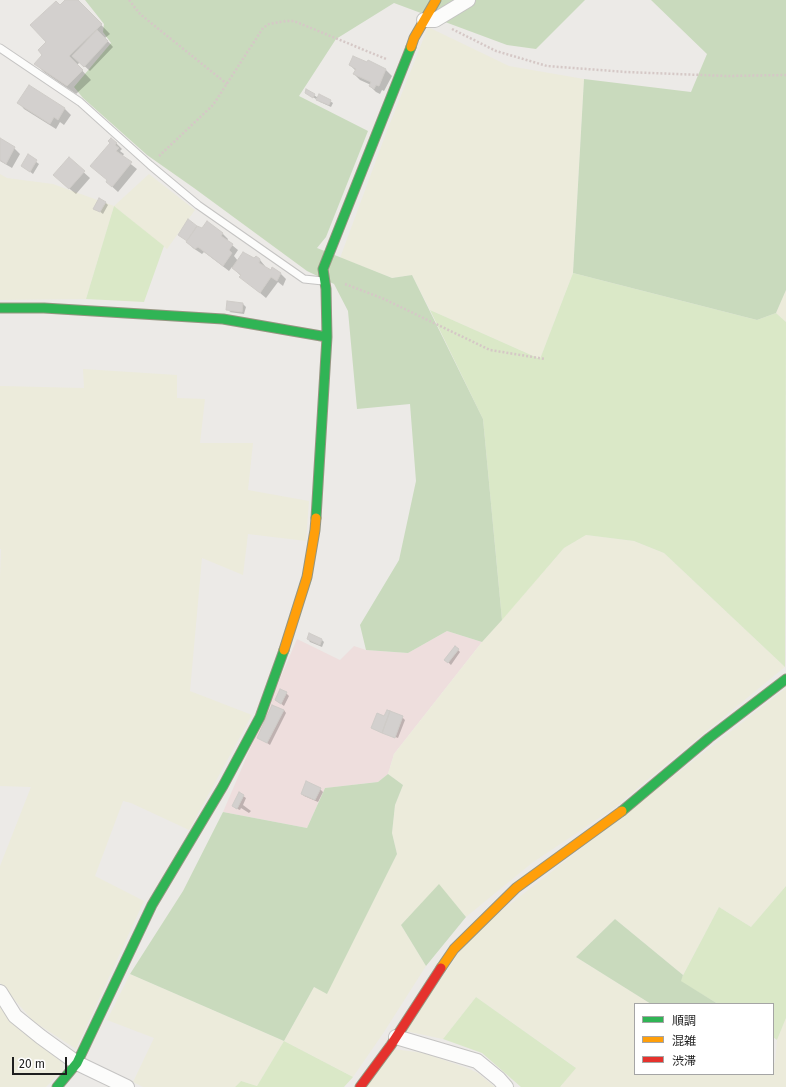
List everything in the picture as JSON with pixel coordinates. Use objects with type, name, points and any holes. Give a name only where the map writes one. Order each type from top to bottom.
[{"type":"street","points":[[430,20],[436,0]]},
{"type":"street","points":[[57,1087],[77,1063],[152,904],[223,786],[260,716],[287,640],[307,577],[316,530],[327,337],[326,289],[323,269],[414,38],[430,20],[468,0]]},
{"type":"street","points":[[0,308],[44,308],[223,319],[327,337]]},
{"type":"street","points":[[360,1087],[396,1037],[454,949],[476,926],[516,888],[634,802],[709,738],[786,679]]},
{"type":"street","points":[[0,992],[16,1016],[77,1063],[127,1087]]},
{"type":"street","points":[[396,1037],[477,1061],[499,1078],[506,1087]]},
{"type":"lane","points":[[0,48],[80,102],[198,205],[304,279],[324,281]]},
{"type":"path","points":[[129,0],[140,14],[227,84]]},
{"type":"path","points":[[430,20],[496,51],[547,66],[626,72],[727,76],[786,75]]},
{"type":"path","points":[[150,164],[213,105],[263,28],[269,24],[294,21],[404,66]]},
{"type":"path","points":[[324,281],[332,279],[384,299],[490,350],[545,359]]},
{"type":"shaded area","points":[[428,27],[509,66],[584,79],[573,273],[540,359],[430,310],[412,275],[392,278],[340,258],[385,136]]},
{"type":"shaded area","points":[[0,174],[7,178],[53,184],[114,206],[86,299],[0,300]]},
{"type":"shaded area","points":[[149,174],[195,210],[167,249],[114,206]]},
{"type":"shaded area","points":[[786,290],[786,322],[776,313]]},
{"type":"shaded area","points":[[83,369],[177,375],[177,398],[205,399],[200,443],[253,443],[248,490],[309,501],[306,541],[248,534],[243,575],[202,558],[190,691],[252,715],[189,830],[131,803],[123,801],[95,876],[144,901],[76,1049],[33,1021],[0,983],[0,866],[31,787],[0,786],[0,386],[84,388]]},
{"type":"shaded area","points":[[586,535],[634,541],[664,553],[785,667],[614,808],[532,863],[466,917],[439,885],[401,925],[426,966],[353,1077],[284,1041],[314,987],[327,993],[397,854],[392,833],[395,805],[403,785],[388,774],[394,754],[482,642],[564,548]]},
{"type":"shaded area","points":[[447,631],[482,642],[394,754],[388,774],[378,782],[325,788],[307,828],[223,812],[297,639],[340,660],[354,646],[366,650],[408,653]]},
{"type":"shaded area","points":[[786,688],[786,886],[751,927],[719,907],[683,975],[615,919],[576,957],[649,1003],[634,1003],[634,1075],[774,1075],[777,1040],[786,1018],[786,1087],[560,1087],[575,1067],[476,997],[443,1039],[405,1031],[472,934]]},
{"type":"shaded area","points":[[130,974],[284,1041],[257,1086],[241,1081],[235,1087],[143,1087],[133,1082],[154,1038],[107,1020]]},
{"type":"shaded area","points":[[0,1007],[17,1028],[63,1063],[63,1070],[46,1087],[0,1087]]},
{"type":"shaded area","points":[[393,1049],[424,1053],[467,1068],[478,1073],[495,1087],[365,1087]]},
{"type":"green space","points":[[85,0],[585,0],[536,49],[507,45],[394,3],[336,39],[299,96],[368,131],[326,237],[317,248],[392,278],[412,275],[483,419],[502,620],[482,642],[447,631],[408,653],[366,650],[360,625],[399,560],[416,481],[410,404],[357,409],[348,311],[334,284],[307,271],[147,155],[83,98],[74,87],[111,43],[103,32],[104,24]]},
{"type":"green space","points":[[651,0],[786,0],[786,290],[776,313],[757,320],[573,273],[584,79],[691,92],[707,54]]},
{"type":"green space","points":[[114,206],[164,246],[144,302],[86,299]]},
{"type":"green space","points":[[573,273],[757,320],[776,313],[786,322],[785,667],[664,553],[634,541],[586,535],[564,548],[502,620],[483,419],[430,310],[540,359]]},
{"type":"green space","points":[[388,774],[403,785],[395,805],[392,833],[397,854],[327,994],[314,987],[284,1041],[130,974],[183,891],[223,812],[307,828],[325,788],[378,782]]},
{"type":"green space","points":[[439,884],[466,917],[426,966],[401,925]]},
{"type":"green space","points":[[786,886],[786,1018],[777,1040],[774,1038],[774,1003],[716,1003],[680,981],[719,907],[751,927]]},
{"type":"green space","points":[[615,919],[683,975],[681,981],[716,1003],[649,1003],[576,957]]},
{"type":"green space","points":[[476,997],[576,1068],[560,1087],[521,1087],[482,1053],[443,1039]]},
{"type":"green space","points":[[284,1041],[353,1077],[344,1087],[235,1087],[241,1081],[257,1086]]},
{"type":"building","points":[[65,0],[78,0],[102,24],[69,56],[83,70],[67,86],[34,64],[42,55],[38,50],[46,42],[30,25],[56,1],[60,5]]},
{"type":"building","points":[[97,30],[108,41],[84,67],[72,56]]},
{"type":"building","points":[[353,56],[367,62],[368,60],[386,69],[379,86],[376,85],[374,89],[369,86],[371,82],[353,74],[356,69],[349,65]]},
{"type":"building","points":[[29,85],[65,108],[58,120],[54,117],[50,124],[17,103]]},
{"type":"building","points":[[306,89],[315,94],[313,98],[305,93]]},
{"type":"building","points":[[319,94],[331,100],[329,105],[316,100]]},
{"type":"building","points":[[0,138],[15,147],[6,164],[0,160]]},
{"type":"building","points":[[111,138],[117,143],[115,145],[119,148],[116,151],[132,162],[112,187],[106,182],[107,180],[90,166],[110,143],[108,141]]},
{"type":"building","points":[[28,154],[37,160],[30,172],[21,166]]},
{"type":"building","points":[[69,157],[85,171],[69,189],[53,175]]},
{"type":"building","points":[[99,198],[106,202],[100,212],[93,209]]},
{"type":"building","points":[[188,219],[197,226],[187,241],[178,235]]},
{"type":"building","points":[[207,221],[223,233],[221,236],[233,244],[229,250],[232,253],[223,266],[198,247],[195,249],[186,242],[197,226],[202,228]]},
{"type":"building","points":[[243,252],[254,258],[256,256],[260,259],[259,263],[271,270],[272,267],[281,273],[277,281],[271,277],[260,293],[239,277],[241,275],[232,268]]},
{"type":"building","points":[[227,301],[243,303],[242,312],[226,310]]},
{"type":"building","points":[[309,633],[322,639],[320,645],[307,639]]},
{"type":"building","points":[[455,646],[459,649],[448,663],[444,660]]},
{"type":"building","points":[[280,689],[287,692],[281,704],[275,700]]},
{"type":"building","points":[[272,705],[284,710],[267,743],[257,738]]},
{"type":"building","points":[[387,710],[390,711],[382,733],[371,728],[377,713],[384,716]]},
{"type":"building","points":[[390,711],[403,716],[395,738],[382,733]]},
{"type":"building","points":[[306,781],[321,788],[315,800],[301,794]]},
{"type":"building","points":[[239,792],[244,795],[237,809],[232,806]]},
{"type":"traffic: fast","points":[[316,518],[327,337],[326,289],[323,269],[411,47]]},
{"type":"traffic: fast","points":[[0,308],[44,308],[223,319],[327,337]]},
{"type":"traffic: fast","points":[[57,1087],[77,1063],[152,905],[223,786],[260,717],[284,650]]},
{"type":"traffic: fast","points":[[622,811],[709,738],[786,679]]},
{"type":"traffic: slow","points":[[411,47],[414,38],[436,0]]},
{"type":"traffic: slow","points":[[284,650],[307,577],[316,518]]},
{"type":"traffic: slow","points":[[441,968],[454,949],[516,888],[622,811]]},
{"type":"traffic: jam","points":[[360,1087],[391,1045],[441,968]]}]
